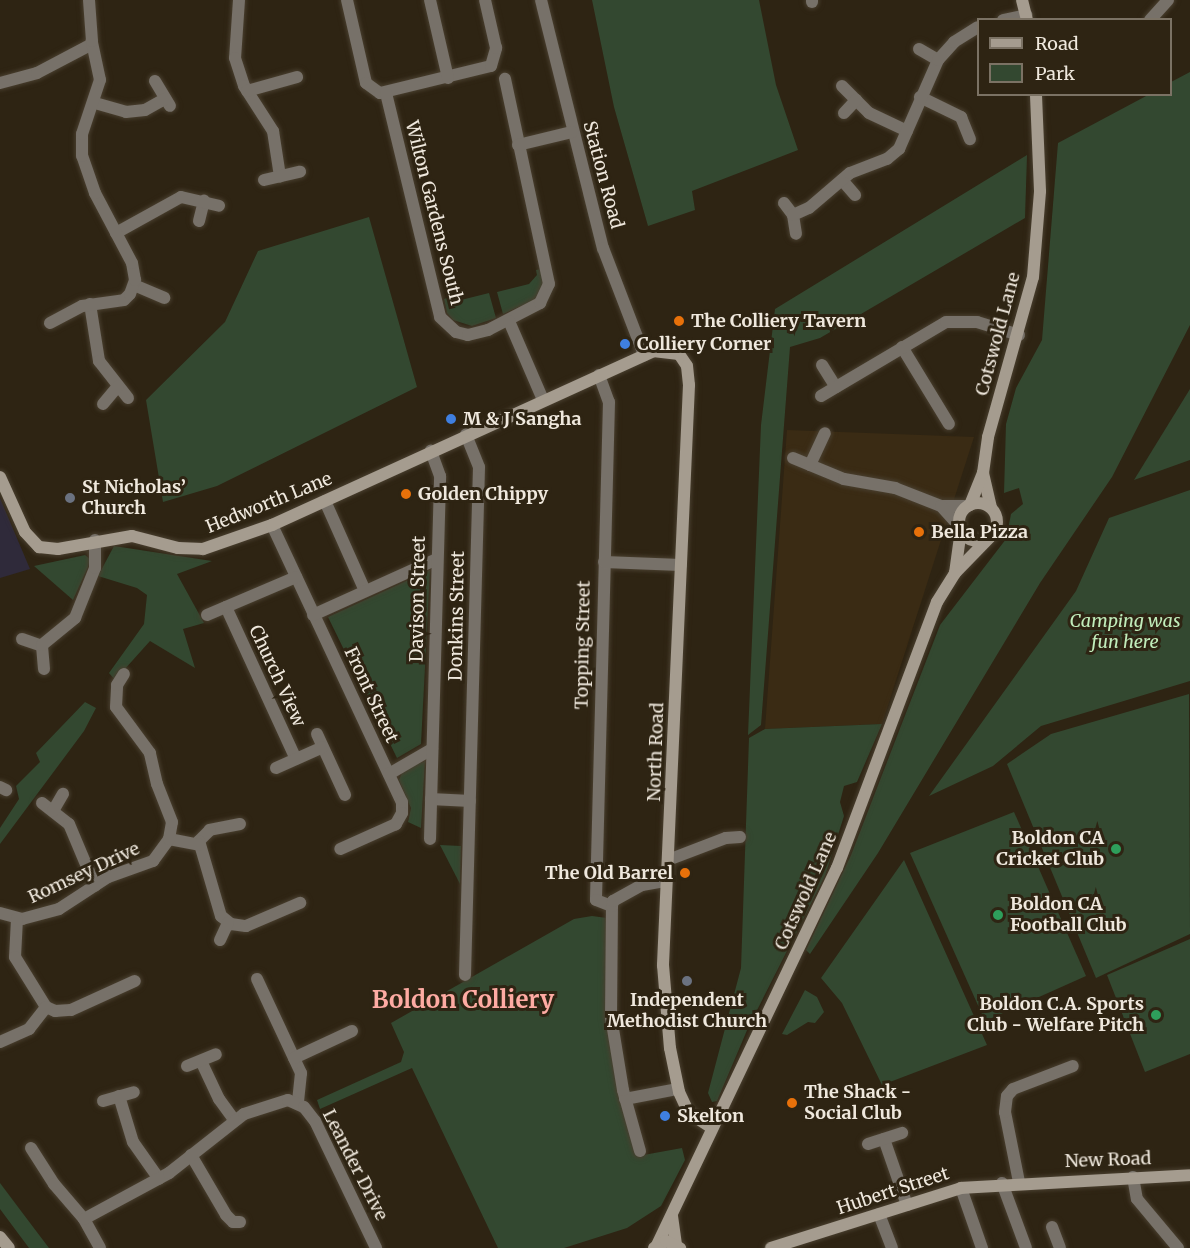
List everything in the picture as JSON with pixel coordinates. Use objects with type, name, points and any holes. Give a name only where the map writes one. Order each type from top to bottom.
[{"type":"street","points":[[50,323],[90,304],[124,300],[134,285],[132,263],[82,156],[84,124],[95,103],[100,80],[92,44],[89,0]]},
{"type":"street","points":[[239,0],[235,58],[247,90],[273,131],[280,176]]},
{"type":"street","points":[[347,0],[366,83],[375,92],[386,93],[485,69],[495,62],[496,48],[489,1]]},
{"type":"street","points":[[430,0],[448,78]]},
{"type":"street","name":"Station Road","points":[[541,0],[572,132],[612,279],[644,355]]},
{"type":"street","points":[[1022,0],[1026,17]]},
{"type":"street","points":[[1152,18],[1168,0]]},
{"type":"street","points":[[793,215],[809,208],[842,180],[894,154],[907,131],[938,60],[954,42],[977,28]]},
{"type":"street","points":[[0,83],[37,73],[92,44]]},
{"type":"street","points":[[920,49],[938,60]]},
{"type":"street","points":[[247,90],[297,77]]},
{"type":"street","name":"Wilton Gardens South","points":[[386,93],[440,317],[456,332],[468,335],[508,321],[540,303],[549,284],[505,80]]},
{"type":"street","points":[[95,103],[118,111],[135,111],[168,103],[155,81]]},
{"type":"street","points":[[842,86],[878,118],[907,131]]},
{"type":"street","name":"Cotswold Lane","points":[[969,506],[983,473],[991,426],[1019,335],[1033,277],[1038,234],[1041,141],[1036,96]]},
{"type":"street","points":[[920,97],[967,113],[970,139]]},
{"type":"street","points":[[844,113],[856,100]]},
{"type":"street","points":[[518,145],[572,132]]},
{"type":"street","points":[[264,180],[300,172]]},
{"type":"street","points":[[842,180],[855,195]]},
{"type":"street","points":[[116,233],[174,199],[204,201],[219,206]]},
{"type":"street","points":[[199,221],[204,201]]},
{"type":"street","points":[[784,203],[793,215],[796,234]]},
{"type":"street","points":[[134,285],[164,298]]},
{"type":"street","points":[[90,304],[99,361],[128,398]]},
{"type":"street","points":[[821,396],[946,322],[963,319],[1019,335]]},
{"type":"street","points":[[508,321],[543,400]]},
{"type":"street","points":[[902,347],[949,424]]},
{"type":"street","name":"Hedworth Lane","points":[[0,477],[25,532],[39,548],[58,549],[95,540],[132,536],[178,548],[203,549],[272,525],[644,355],[663,349],[685,361]]},
{"type":"street","name":"North Road","points":[[685,361],[689,385],[663,965],[678,1089],[689,1113],[712,1128]]},
{"type":"street","points":[[822,365],[836,387]]},
{"type":"street","name":"Topping Street","points":[[599,375],[609,402],[596,900],[612,906]]},
{"type":"street","points":[[103,404],[118,386]]},
{"type":"street","points":[[810,465],[825,433]]},
{"type":"street","name":"Donkins Street","points":[[465,975],[479,467],[466,435]]},
{"type":"street","name":"Davison Street","points":[[430,838],[439,470],[431,452]]},
{"type":"street","points":[[793,458],[844,479],[896,488],[941,506],[969,506],[981,503],[991,507],[997,522],[990,537],[974,540],[941,506]]},
{"type":"street","name":"Cotswold Lane","points":[[983,473],[991,507]]},
{"type":"street","points":[[326,501],[365,591]]},
{"type":"street","points":[[961,528],[961,515],[969,506]]},
{"type":"street","name":"Front Street","points":[[272,525],[402,802],[400,819],[340,849]]},
{"type":"street","name":"Cotswold Lane","points":[[955,573],[961,528]]},
{"type":"street","name":"Cotswold Lane","points":[[653,1247],[672,1216],[837,868],[878,767],[930,620],[955,573],[990,537]]},
{"type":"street","points":[[42,646],[75,618],[95,568],[95,540]]},
{"type":"street","points":[[314,615],[437,559]]},
{"type":"street","points":[[604,562],[681,565]]},
{"type":"street","points":[[207,615],[296,577]]},
{"type":"street","name":"Church View","points":[[226,607],[296,759]]},
{"type":"street","points":[[22,639],[42,646]]},
{"type":"street","points":[[42,646],[44,669]]},
{"type":"street","points":[[124,674],[117,685],[116,707],[150,753],[157,784],[172,822],[169,839],[199,845]]},
{"type":"street","name":"Church View","points":[[317,734],[345,795]]},
{"type":"street","points":[[276,768],[323,747]]},
{"type":"street","points":[[389,774],[432,748]]},
{"type":"street","points":[[53,811],[63,794]]},
{"type":"street","points":[[431,799],[470,801]]},
{"type":"street","points":[[42,803],[69,824],[95,886]]},
{"type":"street","points":[[199,845],[210,830],[240,824]]},
{"type":"street","points":[[668,860],[726,838],[740,837]]},
{"type":"street","name":"Romsey Drive","points":[[0,913],[17,919],[40,916],[95,886],[153,861],[169,839]]},
{"type":"street","points":[[199,845],[218,909],[228,923],[246,926],[300,903]]},
{"type":"street","points":[[640,1151],[625,1099],[611,1017],[612,906],[642,885],[665,881]]},
{"type":"street","points":[[17,919],[15,957],[46,1007],[55,1011],[70,1010],[135,981]]},
{"type":"street","points":[[220,940],[228,923]]},
{"type":"street","name":"Leander Drive","points":[[256,979],[302,1079],[298,1103]]},
{"type":"street","points":[[0,1042],[29,1029],[46,1007]]},
{"type":"street","points":[[294,1058],[352,1031]]},
{"type":"street","points":[[187,1066],[216,1054]]},
{"type":"street","points":[[201,1060],[219,1099],[234,1120]]},
{"type":"street","points":[[1023,1182],[1005,1112],[1007,1096],[1013,1089],[1073,1066]]},
{"type":"street","points":[[625,1099],[678,1089]]},
{"type":"street","points":[[103,1101],[134,1092]]},
{"type":"street","points":[[119,1096],[133,1142],[159,1179]]},
{"type":"street","name":"Leander Drive","points":[[84,1219],[159,1179],[234,1120],[278,1102],[298,1103],[315,1121],[376,1248]]},
{"type":"street","points":[[868,1144],[902,1133]]},
{"type":"street","points":[[884,1139],[907,1205]]},
{"type":"street","points":[[31,1148],[54,1184],[84,1219],[100,1248]]},
{"type":"street","points":[[191,1155],[226,1215],[233,1222],[240,1222]]},
{"type":"street","name":"New Road","points":[[1023,1182],[1190,1175]]},
{"type":"street","points":[[1132,1177],[1137,1199],[1178,1248]]},
{"type":"street","name":"Hubert Street","points":[[771,1248],[787,1246],[961,1188],[1023,1182]]},
{"type":"street","points":[[1002,1183],[1026,1248]]},
{"type":"street","points":[[961,1188],[982,1248]]},
{"type":"street","points":[[879,1214],[892,1248]]},
{"type":"street","points":[[653,1247],[680,1246],[672,1216]]},
{"type":"street","points":[[1052,1227],[1060,1248]]},
{"type":"street","points":[[0,1236],[9,1248]]},
{"type":"shaded area","points":[[787,430],[974,437],[882,724],[765,729]]},
{"type":"shaded area","points":[[0,498],[30,569],[0,578]]},
{"type":"green space","points":[[592,0],[759,0],[776,85],[798,150],[692,191],[695,210],[648,226],[614,107]]},
{"type":"green space","points":[[1190,72],[1190,325],[1112,477],[1040,583],[878,853],[810,954],[806,950],[851,855],[940,625],[1006,539],[1011,514],[1023,504],[1019,488],[1004,493],[1006,424],[1016,388],[1042,340],[1058,143],[1146,96],[1172,96],[1172,81]]},
{"type":"green space","points":[[1027,155],[1025,218],[820,338],[790,347],[761,725],[748,735],[761,425],[775,309]]},
{"type":"green space","points":[[369,217],[417,387],[217,486],[163,502],[146,400],[225,322],[258,251]]},
{"type":"green space","points":[[541,269],[545,281],[539,298],[503,314],[497,292],[529,284],[537,275],[536,270]]},
{"type":"green space","points":[[489,293],[496,318],[472,326],[453,320],[447,313],[444,299],[453,296],[461,300]]},
{"type":"green space","points":[[1190,389],[1190,460],[1134,480]]},
{"type":"green space","name":"Camping was fun here","points":[[1190,490],[1190,681],[1041,726],[993,766],[929,796],[1076,591],[1109,518]]},
{"type":"green space","points":[[114,546],[212,561],[177,574],[204,623],[183,629],[195,668],[150,641],[115,680],[109,673],[144,624],[147,595],[137,588],[98,576]]},
{"type":"green space","points":[[85,555],[90,559],[88,567],[73,600],[34,566]]},
{"type":"green space","points":[[430,570],[421,744],[397,758],[328,617]]},
{"type":"green space","name":"Boldon CA Cricket Club","points":[[1189,694],[1190,934],[1096,978],[1007,764],[1051,734]]},
{"type":"green space","points":[[85,702],[96,708],[84,731],[0,844],[0,828],[19,799],[16,786],[40,762],[36,753]]},
{"type":"green space","points":[[882,724],[857,782],[844,786],[840,802],[844,816],[825,876],[748,1028],[717,1101],[712,1102],[708,1093],[741,968],[749,738],[765,729]]},
{"type":"green space","points":[[425,761],[421,828],[408,822],[411,808],[399,780],[403,770]]},
{"type":"green space","name":"Boldon CA Football Club","points":[[1014,812],[1086,976],[985,1021],[910,853]]},
{"type":"green space","points":[[440,845],[461,846],[460,884]]},
{"type":"green space","points":[[904,860],[987,1045],[882,1085],[842,1003],[821,978]]},
{"type":"green space","points":[[592,916],[607,918],[607,994],[638,1156],[682,1148],[685,1160],[661,1206],[627,1228],[564,1248],[498,1248],[412,1068],[320,1109],[317,1100],[401,1062],[404,1052],[391,1023],[574,919]]},
{"type":"green space","name":"Boldon C.A. Sports Club - Welfare Pitch","points":[[1190,939],[1190,1054],[1145,1072],[1107,975]]},
{"type":"green space","points":[[805,990],[817,997],[824,1012],[815,1023],[808,1022],[787,1035],[782,1034]]},
{"type":"green space","points":[[0,1183],[49,1248],[29,1248],[0,1209]]},
{"type":"place","name":"The Colliery Tavern","points":[[679,321]]},
{"type":"place","name":"Colliery Corner","points":[[625,344]]},
{"type":"place","name":"M & J Sangha","points":[[451,419]]},
{"type":"place","name":"Golden Chippy","points":[[406,494]]},
{"type":"place","name":"St Nicholas’ Church","points":[[70,498]]},
{"type":"place","name":"Bella Pizza","points":[[919,532]]},
{"type":"place","name":"Boldon CA Cricket Club","points":[[1116,849]]},
{"type":"place","name":"The Old Barrel","points":[[685,873]]},
{"type":"place","name":"Boldon CA Football Club","points":[[998,915]]},
{"type":"place","name":"Independent Methodist Church","points":[[687,981]]},
{"type":"place","name":"Boldon C.A. Sports Club - Welfare Pitch","points":[[1156,1015]]},
{"type":"place","name":"The Shack - Social Club","points":[[792,1103]]},
{"type":"place","name":"Skelton","points":[[665,1116]]},
{"type":"district","name":"Boldon Colliery","points":[[463,1000]]}]
